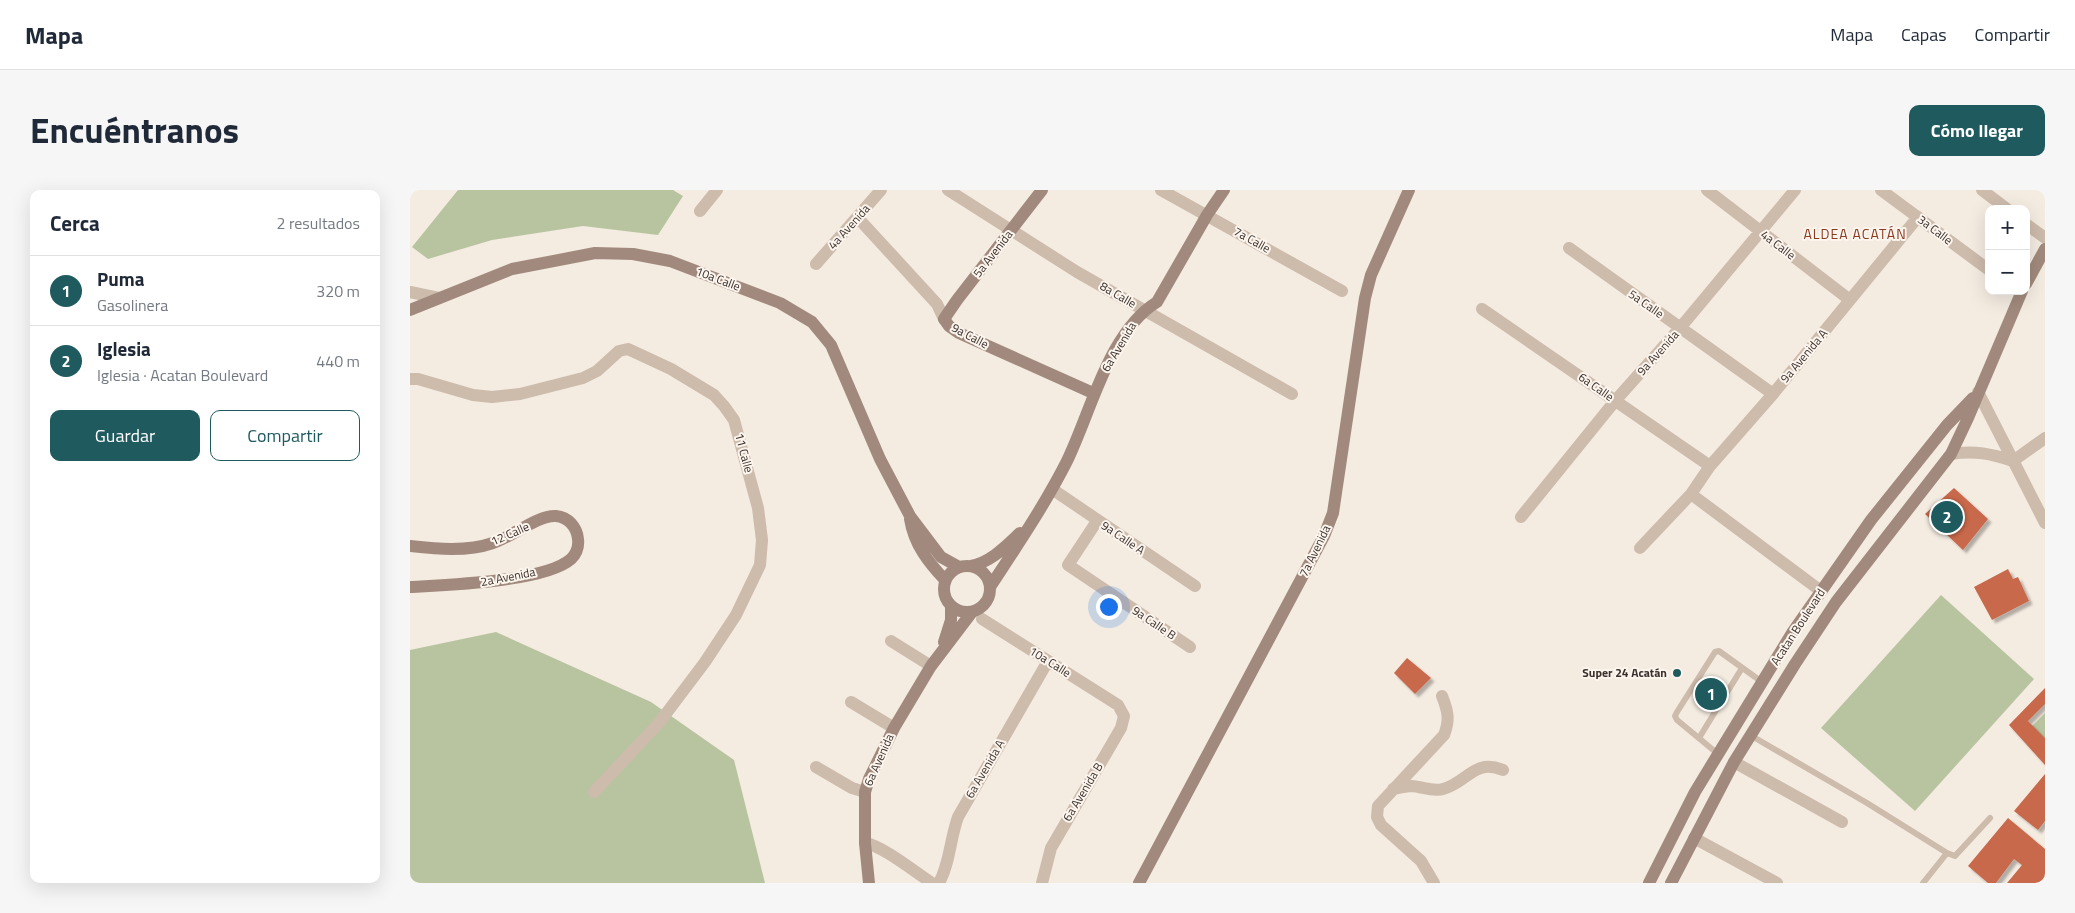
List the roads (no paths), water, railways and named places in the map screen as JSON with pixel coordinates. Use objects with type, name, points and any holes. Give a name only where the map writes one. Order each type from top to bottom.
[{"type":"street","points":[[700,211],[717,190]]},
{"type":"street","name":"4a Avenida","points":[[816,264],[881,190]]},
{"type":"street","name":"8a Calle","points":[[948,190],[1077,272],[1292,394]]},
{"type":"street","name":"5a Avenida","points":[[944,319],[956,300],[1042,190]]},
{"type":"street","name":"7a Calle","points":[[1161,190],[1342,291]]},
{"type":"street","name":"6a Avenida","points":[[990,587],[1036,518],[1052,489],[1079,433],[1093,393],[1127,330],[1144,310],[1157,302],[1207,215],[1224,190]]},
{"type":"street","name":"7a Avenida","points":[[1139,883],[1324,536],[1332,514],[1365,298],[1371,275],[1409,190]]},
{"type":"street","name":"4a Calle","points":[[1707,190],[1850,300]]},
{"type":"street","name":"9a Avenida","points":[[1521,517],[1615,401],[1680,328],[1795,190]]},
{"type":"street","name":"3a Calle","points":[[1881,190],[1985,267]]},
{"type":"street","points":[[1982,190],[2001,205]]},
{"type":"street","name":"9a Avenida A","points":[[1691,494],[1710,466],[1773,394],[1918,217]]},
{"type":"street","name":"9a Calle","points":[[858,218],[937,304],[949,326],[959,333],[1093,393]]},
{"type":"street","points":[[2030,227],[2045,238]]},
{"type":"street","name":"5a Calle","points":[[1569,248],[1773,394]]},
{"type":"street","name":"Acatan Boulevard","points":[[2030,276],[2045,249]]},
{"type":"street","name":"10a Calle","points":[[410,310],[521,266],[595,253],[634,254],[670,261],[791,308],[812,322],[831,345],[880,458],[910,516],[941,557],[965,566]]},
{"type":"street","points":[[410,292],[440,298]]},
{"type":"street","name":"Acatan Boulevard","points":[[1671,883],[1734,762],[1836,602],[1951,454],[1964,416],[1978,392],[2020,295]]},
{"type":"street","name":"6a Calle","points":[[1482,309],[1710,466]]},
{"type":"street","name":"11 Calle","points":[[410,379],[418,379],[473,395],[506,396],[583,378],[597,371],[619,351],[628,349],[671,369],[714,395],[734,420],[758,508],[762,540],[760,565],[736,615],[705,662],[659,723],[594,792]]},
{"type":"street","points":[[1978,392],[2045,523]]},
{"type":"street","name":"Acatan Boulevard","points":[[1649,883],[1695,792],[1792,633],[1871,520],[1948,425],[1964,416]]},
{"type":"street","points":[[2013,461],[2045,438]]},
{"type":"street","points":[[1951,454],[1976,451],[2013,461]]},
{"type":"street","name":"9a Calle A","points":[[1052,489],[1195,586]]},
{"type":"street","points":[[1640,548],[1691,494],[1821,591]]},
{"type":"street","name":"12 Calle","points":[[410,546],[438,550],[486,545],[553,516],[566,519],[575,529]]},
{"type":"street","name":"10a Calle","points":[[910,516],[912,531],[919,548],[945,580]]},
{"type":"street","name":"6a Avenida","points":[[965,566],[984,563],[992,558],[1036,518]]},
{"type":"street","name":"9a Calle B","points":[[1098,521],[1068,565],[1190,647]]},
{"type":"street","name":"2a Avenida","points":[[410,587],[473,584],[513,578],[554,567],[568,561],[576,552],[578,539],[575,529]]},
{"type":"street","points":[[965,566],[984,573],[990,587],[988,600],[978,610],[977,616],[957,610],[951,606],[944,594],[945,580],[953,570],[965,566]]},
{"type":"street","name":"6a Avenida","points":[[941,651],[951,620],[951,606]]},
{"type":"street","name":"6a Avenida","points":[[869,883],[865,843],[865,792],[869,779],[894,728],[931,666],[941,651],[977,616]]},
{"type":"street","name":"10a Calle","points":[[977,616],[1118,704]]},
{"type":"street","points":[[891,641],[931,666]]},
{"type":"street","name":"6a Avenida A","points":[[939,883],[947,862],[952,832],[958,817],[1048,661]]},
{"type":"street","points":[[1434,883],[1421,861],[1381,825],[1377,817],[1378,806],[1444,735],[1448,725],[1448,711],[1442,696]]},
{"type":"street","points":[[851,702],[894,728]]},
{"type":"street","name":"6a Avenida B","points":[[1042,883],[1051,848],[1123,724],[1124,716],[1118,704]]},
{"type":"street","points":[[1734,762],[1842,822]]},
{"type":"street","points":[[1393,789],[1411,786],[1437,790],[1445,789],[1467,774],[1484,766],[1503,770]]},
{"type":"street","points":[[816,767],[852,788],[865,792]]},
{"type":"street","points":[[1694,838],[1777,883]]},
{"type":"street","points":[[865,843],[872,844],[932,883]]},
{"type":"lane","points":[[1718,754],[1677,720],[1676,712],[1715,652],[1719,652],[1762,682]]},
{"type":"lane","points":[[1699,738],[1742,668]]},
{"type":"lane","points":[[1750,736],[1955,856],[1990,818]]},
{"type":"lane","points":[[1923,883],[1947,853]]},
{"type":"place","name":"Iglesia","points":[[1947,517]]},
{"type":"place","name":"Super 24 Acatán","points":[[1677,673]]},
{"type":"place","name":"Puma","points":[[1711,694]]},
{"type":"district","name":"ALDEA ACATÁN","points":[[1855,234]]}]
